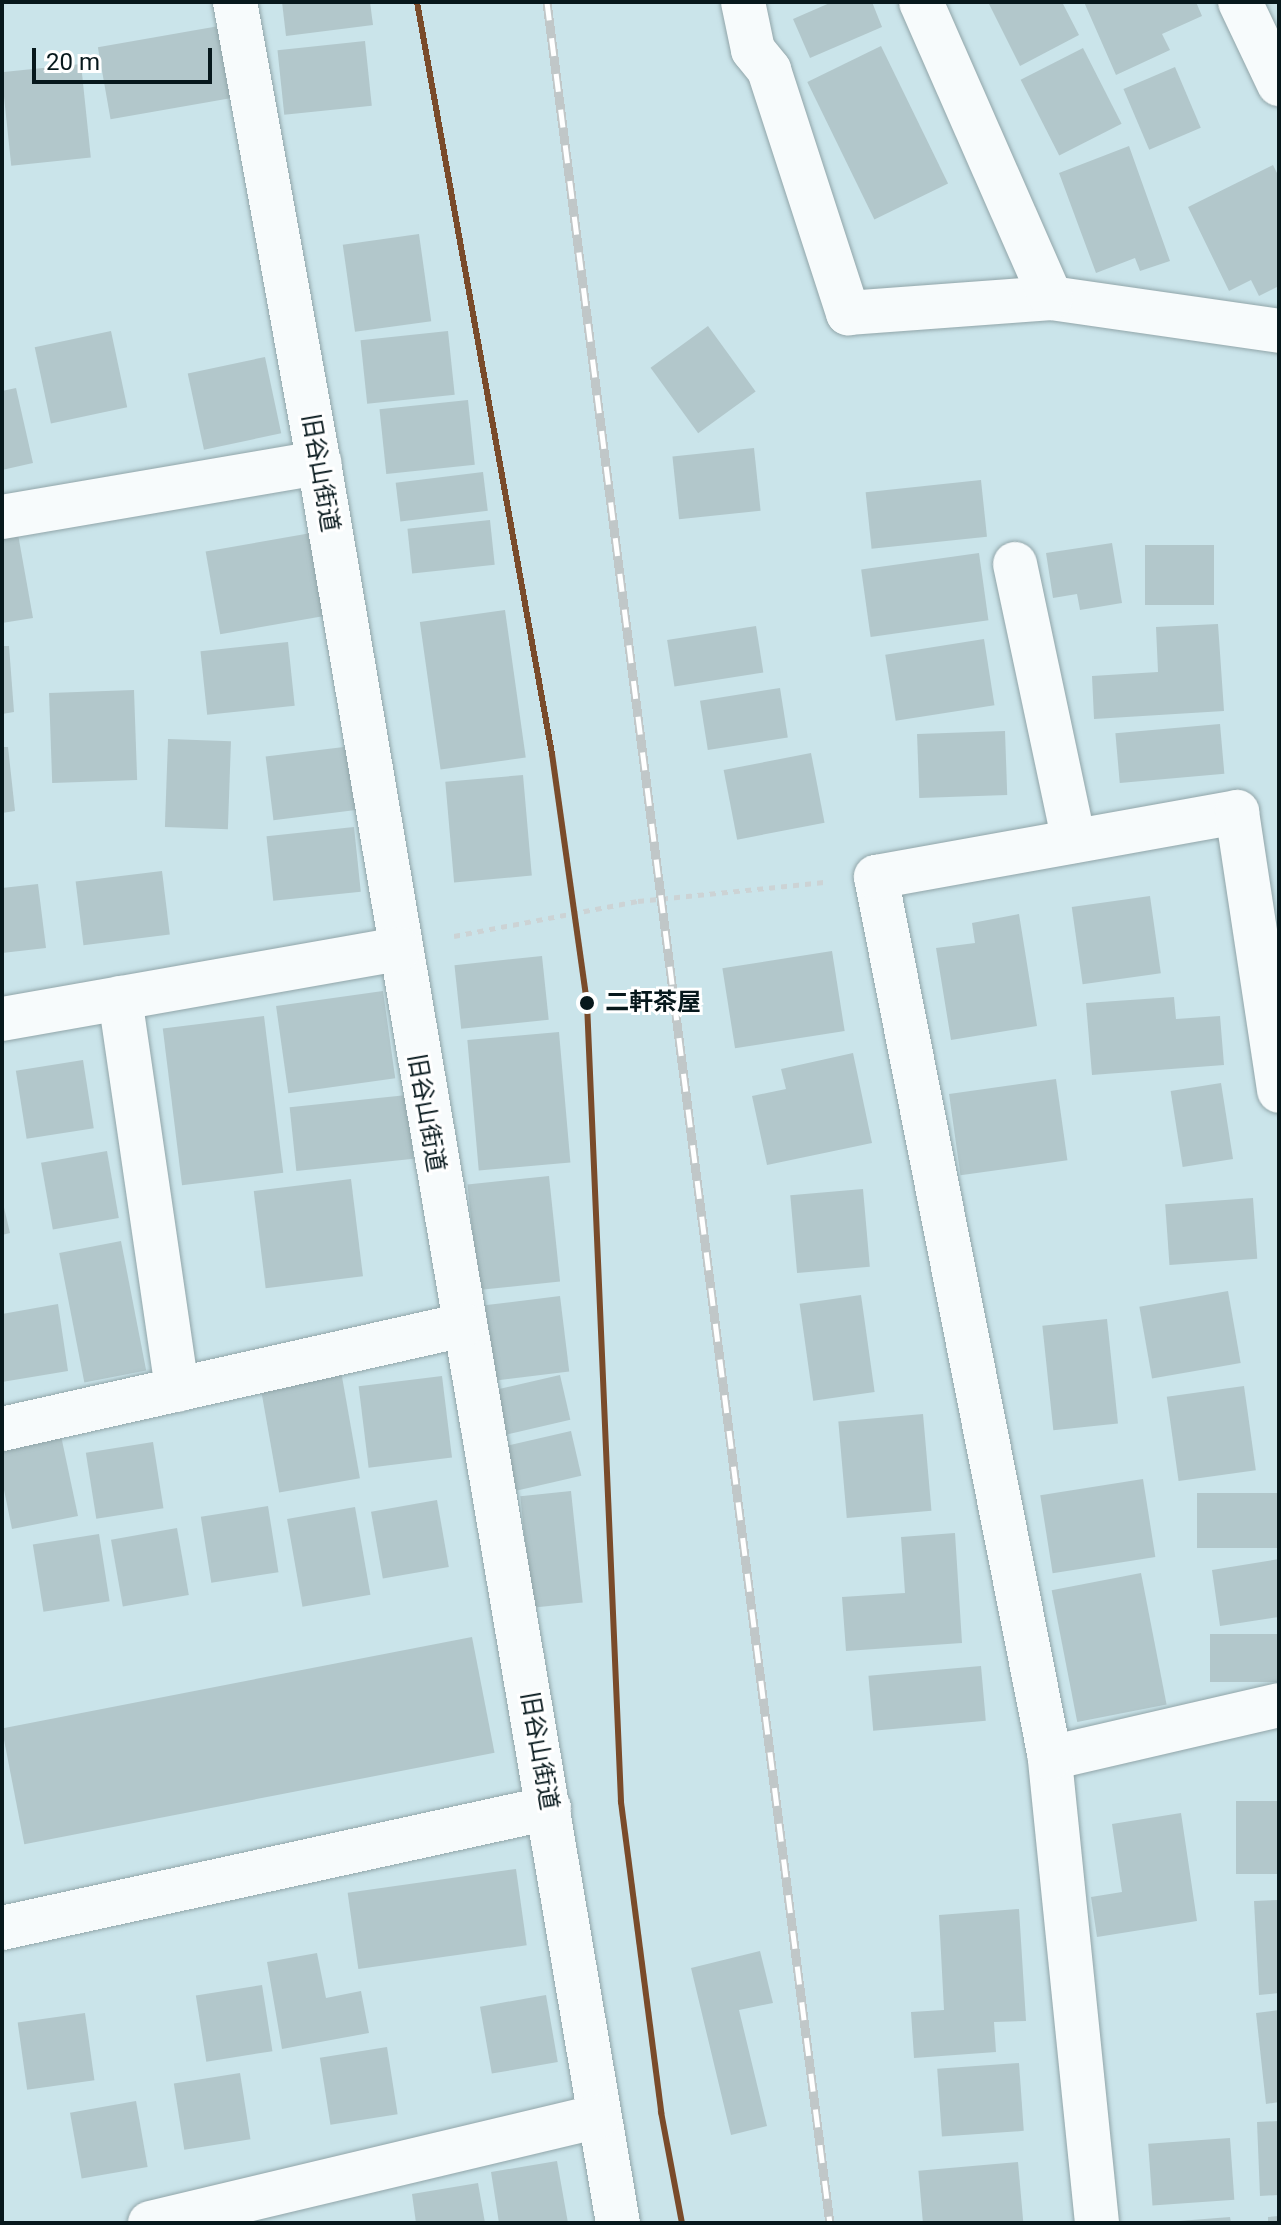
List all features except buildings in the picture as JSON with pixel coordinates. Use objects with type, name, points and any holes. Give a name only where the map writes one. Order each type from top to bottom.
[{"type":"street","name":"旧谷山街道","points":[[235,2],[319,463],[399,949],[618,2223]]},
{"type":"street","points":[[743,2],[753,50],[769,70],[848,313],[1051,298],[1279,331]]},
{"type":"street","points":[[921,2],[1051,298]]},
{"type":"street","points":[[1240,2],[1279,84]]},
{"type":"street","points":[[2,517],[319,463]]},
{"type":"street","points":[[1015,564],[1074,841]]},
{"type":"street","points":[[1097,2223],[1050,1758],[876,877],[1237,812],[1279,1091]]},
{"type":"street","points":[[2,1019],[399,949]]},
{"type":"street","points":[[120,998],[177,1390]]},
{"type":"street","points":[[2,1429],[463,1325]]},
{"type":"street","points":[[1050,1758],[1279,1705]]},
{"type":"street","points":[[2,1928],[549,1808]]},
{"type":"street","points":[[150,2223],[598,2116]]},
{"type":"path","points":[[399,949],[638,901],[876,877]]},
{"type":"railway","points":[[547,2],[830,2223]]},
{"type":"transit line","points":[[417,2],[552,754],[587,1003],[621,1802],[661,2112],[682,2223]]},
{"type":"place","name":"二軒茶屋","points":[[587,1003]]}]
